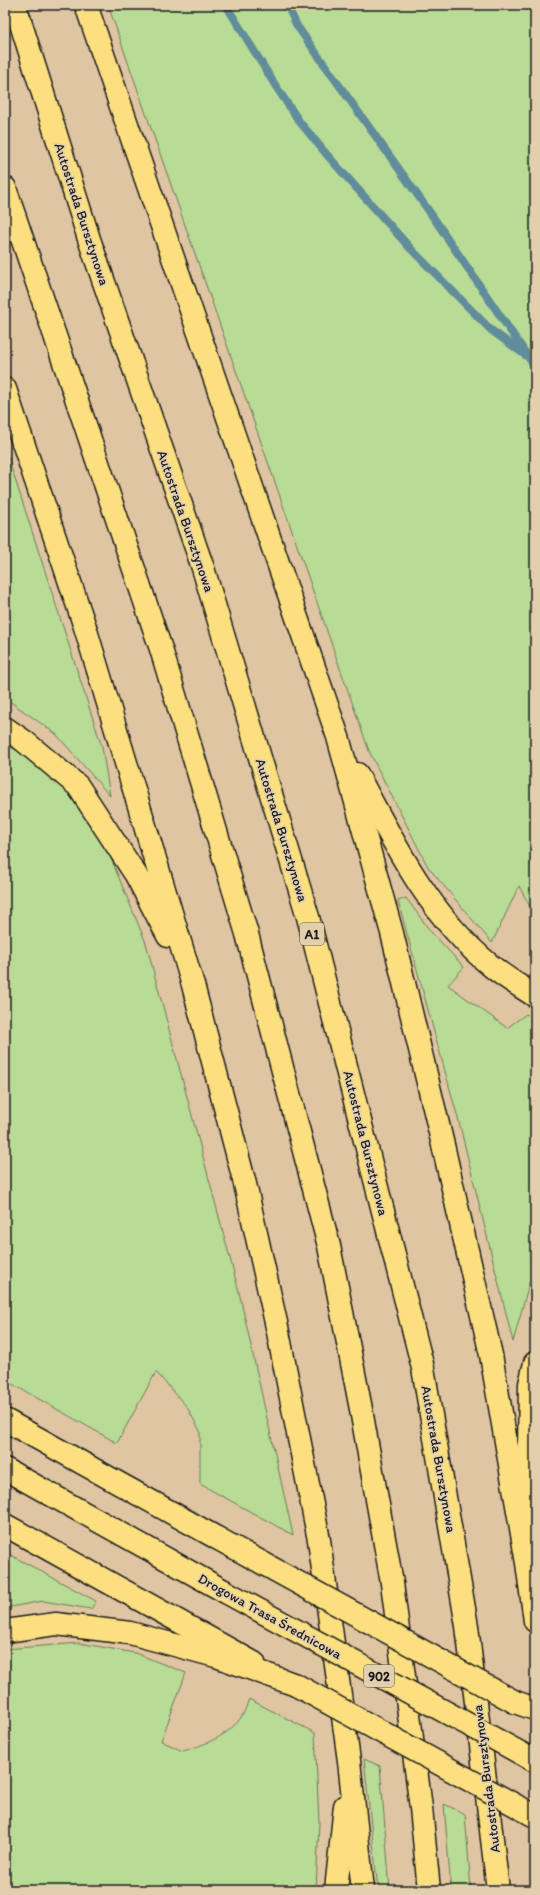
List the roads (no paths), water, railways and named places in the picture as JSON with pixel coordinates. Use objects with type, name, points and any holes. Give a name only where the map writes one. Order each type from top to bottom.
[{"type":"main road","name":"Autostrada Bursztynowa","points":[[16,5],[89,239],[204,568],[308,917],[424,1375],[467,1626],[498,1890]]},
{"type":"main road","points":[[86,5],[338,737],[392,933],[445,1152],[491,1354],[527,1564],[535,1621]]},
{"type":"main road","points":[[5,188],[164,657],[247,934],[329,1246],[360,1404],[392,1583],[421,1808],[429,1890]]},
{"type":"main road","points":[[5,389],[85,627],[194,985],[246,1184],[277,1326],[318,1540],[349,1761],[363,1890]]},
{"type":"main road","points":[[5,728],[24,741],[78,786],[136,875],[194,985]]},
{"type":"main road","points":[[338,737],[401,856],[425,894],[461,936],[490,965],[535,996]]},
{"type":"main road","points":[[527,1564],[530,1384],[535,1363]]},
{"type":"main road","points":[[5,1420],[535,1713]]},
{"type":"main road","name":"Drogowa Trasa Średnicowa","points":[[5,1469],[535,1761]]},
{"type":"main road","points":[[5,1525],[222,1652],[296,1685],[535,1816]]},
{"type":"main road","points":[[5,1631],[56,1624],[130,1634],[222,1652]]},
{"type":"main road","points":[[515,1702],[535,1709]]},
{"type":"main road","points":[[336,1890],[349,1761]]},
{"type":"waterway","points":[[226,5],[299,121],[328,156],[411,249],[491,330],[528,357]]},
{"type":"waterway","points":[[287,5],[297,26],[431,214],[535,367]]}]
